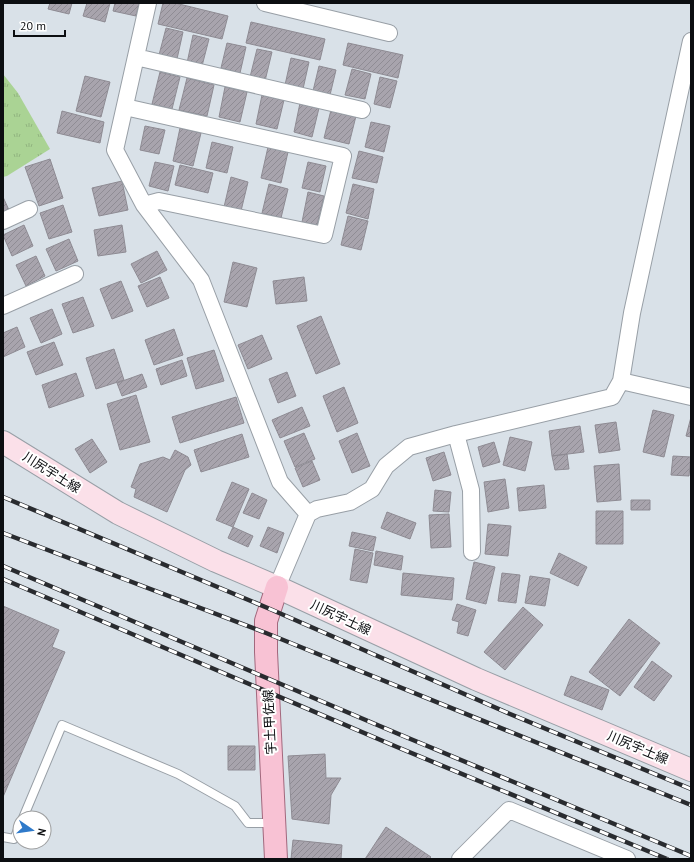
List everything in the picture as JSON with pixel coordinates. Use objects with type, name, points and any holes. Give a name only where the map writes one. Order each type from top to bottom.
[{"type":"main road","name":"川尻宇土線","points":[[3,442],[118,513],[216,561],[277,587],[476,679],[691,770]]},
{"type":"main road","name":"宇土甲佐線","points":[[276,859],[266,652],[266,621],[277,587]]},
{"type":"street","points":[[148,3],[115,150],[144,205],[201,280],[280,482],[308,514]]},
{"type":"street","points":[[265,3],[389,32]]},
{"type":"street","points":[[277,587],[308,514],[317,508],[350,502],[372,489],[386,466],[409,447],[456,434],[612,397],[621,381],[632,313],[691,41]]},
{"type":"street","points":[[136,57],[362,110]]},
{"type":"street","points":[[125,107],[343,156],[324,235],[159,201],[144,205]]},
{"type":"street","points":[[3,221],[30,209]]},
{"type":"street","points":[[3,306],[74,274]]},
{"type":"street","points":[[621,381],[691,397]]},
{"type":"street","points":[[456,434],[471,490],[472,552]]},
{"type":"street","points":[[460,859],[509,810],[627,859]]},
{"type":"lane","points":[[26,810],[62,725],[178,774],[235,806],[248,823],[274,823]]},
{"type":"green space","points":[[3,74],[18,93],[50,149],[3,177]]},
{"type":"building","points":[[50,3],[72,3],[69,14],[48,9]]},
{"type":"building","points":[[87,3],[110,3],[105,22],[83,16]]},
{"type":"building","points":[[115,3],[139,3],[136,16],[113,11]]},
{"type":"building","points":[[163,3],[175,3],[228,16],[222,39],[158,24]]},
{"type":"building","points":[[251,22],[325,39],[320,60],[246,43]]},
{"type":"building","points":[[166,28],[183,32],[177,59],[159,55]]},
{"type":"building","points":[[193,35],[209,39],[202,66],[187,63]]},
{"type":"building","points":[[227,43],[246,47],[240,73],[221,68]]},
{"type":"building","points":[[348,43],[403,55],[398,78],[343,65]]},
{"type":"building","points":[[257,49],[272,52],[265,81],[250,77]]},
{"type":"building","points":[[291,58],[309,62],[303,89],[285,85]]},
{"type":"building","points":[[319,66],[336,70],[330,95],[313,91]]},
{"type":"building","points":[[352,69],[371,74],[365,99],[345,95]]},
{"type":"building","points":[[160,72],[180,77],[172,109],[152,104]]},
{"type":"building","points":[[85,76],[110,82],[101,117],[76,111]]},
{"type":"building","points":[[380,77],[397,81],[390,108],[374,104]]},
{"type":"building","points":[[187,78],[214,85],[207,116],[179,110]]},
{"type":"building","points":[[225,87],[247,92],[240,122],[219,117]]},
{"type":"building","points":[[262,95],[284,100],[277,129],[256,124]]},
{"type":"building","points":[[300,103],[319,108],[312,137],[294,132]]},
{"type":"building","points":[[331,110],[356,116],[349,144],[324,138]]},
{"type":"building","points":[[62,111],[104,122],[100,143],[57,133]]},
{"type":"building","points":[[371,122],[390,126],[384,152],[365,147]]},
{"type":"building","points":[[145,126],[165,130],[159,154],[140,150]]},
{"type":"building","points":[[180,128],[201,133],[193,166],[173,161]]},
{"type":"building","points":[[212,142],[233,147],[227,173],[206,168]]},
{"type":"building","points":[[268,147],[288,152],[281,183],[261,178]]},
{"type":"building","points":[[359,151],[383,157],[377,183],[352,178]]},
{"type":"building","points":[[50,159],[63,198],[39,206],[25,167]]},
{"type":"building","points":[[155,162],[174,166],[168,191],[149,186]]},
{"type":"building","points":[[308,162],[326,166],[320,192],[302,188]]},
{"type":"building","points":[[180,165],[213,173],[208,193],[175,185]]},
{"type":"building","points":[[231,177],[248,182],[241,211],[224,207]]},
{"type":"building","points":[[122,181],[128,210],[99,216],[92,188]]},
{"type":"building","points":[[269,184],[288,189],[281,218],[262,213]]},
{"type":"building","points":[[353,184],[374,189],[368,219],[346,213]]},
{"type":"building","points":[[308,192],[324,196],[317,225],[302,222]]},
{"type":"building","points":[[3,197],[9,210],[3,213]]},
{"type":"building","points":[[63,205],[72,232],[49,239],[40,213]]},
{"type":"building","points":[[348,216],[368,221],[361,250],[341,245]]},
{"type":"building","points":[[24,225],[33,246],[12,256],[3,235]]},
{"type":"building","points":[[122,225],[126,252],[98,256],[94,230]]},
{"type":"building","points":[[69,239],[78,261],[56,271],[46,249]]},
{"type":"building","points":[[157,251],[167,270],[141,283],[131,264]]},
{"type":"building","points":[[36,256],[45,276],[26,286],[16,265]]},
{"type":"building","points":[[233,262],[257,268],[247,307],[224,302]]},
{"type":"building","points":[[160,277],[169,298],[147,307],[138,286]]},
{"type":"building","points":[[304,277],[307,301],[276,304],[273,281]]},
{"type":"building","points":[[121,281],[133,311],[112,319],[100,289]]},
{"type":"building","points":[[83,297],[94,326],[73,333],[62,304]]},
{"type":"building","points":[[52,309],[62,334],[41,343],[30,318]]},
{"type":"building","points":[[321,316],[340,364],[316,374],[297,326]]},
{"type":"building","points":[[17,327],[25,347],[3,357],[3,333]]},
{"type":"building","points":[[174,329],[183,355],[154,365],[145,340]]},
{"type":"building","points":[[262,335],[272,359],[248,369],[238,345]]},
{"type":"building","points":[[54,342],[63,365],[36,375],[27,352]]},
{"type":"building","points":[[114,349],[124,380],[96,389],[86,358]]},
{"type":"building","points":[[214,350],[224,381],[196,389],[187,358]]},
{"type":"building","points":[[182,360],[187,376],[161,385],[156,369]]},
{"type":"building","points":[[287,372],[296,396],[278,403],[269,379]]},
{"type":"building","points":[[76,373],[84,396],[49,408],[42,385]]},
{"type":"building","points":[[142,374],[147,387],[122,396],[117,383]]},
{"type":"building","points":[[344,387],[358,423],[337,432],[323,396]]},
{"type":"building","points":[[136,395],[150,442],[120,450],[107,404]]},
{"type":"building","points":[[236,397],[244,423],[180,443],[172,417]]},
{"type":"building","points":[[302,407],[310,426],[280,438],[272,420]]},
{"type":"building","points":[[653,410],[674,415],[664,457],[643,452]]},
{"type":"building","points":[[691,417],[691,437],[686,436]]},
{"type":"building","points":[[616,422],[620,450],[599,453],[595,425]]},
{"type":"building","points":[[580,426],[584,452],[552,456],[549,431]]},
{"type":"building","points":[[304,433],[315,459],[295,467],[284,441]]},
{"type":"building","points":[[357,433],[370,466],[352,473],[339,441]]},
{"type":"building","points":[[242,434],[249,457],[201,472],[194,450]]},
{"type":"building","points":[[510,437],[532,442],[525,471],[503,465]]},
{"type":"building","points":[[92,439],[107,462],[90,473],[75,449]]},
{"type":"building","points":[[494,442],[500,462],[483,467],[478,447]]},
{"type":"building","points":[[175,450],[188,457],[191,465],[185,470],[167,512],[134,497],[136,489],[131,487],[140,464],[163,457],[170,460]]},
{"type":"building","points":[[444,452],[451,475],[433,481],[426,458]]},
{"type":"building","points":[[567,454],[569,469],[555,470],[552,456]]},
{"type":"building","points":[[673,456],[691,457],[689,476],[671,475]]},
{"type":"building","points":[[312,461],[320,480],[303,487],[295,468]]},
{"type":"building","points":[[619,464],[621,500],[597,502],[594,466]]},
{"type":"building","points":[[505,479],[509,508],[488,512],[484,482]]},
{"type":"building","points":[[232,482],[249,489],[233,527],[216,520]]},
{"type":"building","points":[[544,485],[546,508],[519,511],[517,488]]},
{"type":"building","points":[[435,490],[451,492],[449,512],[433,511]]},
{"type":"building","points":[[252,493],[267,500],[259,519],[243,513]]},
{"type":"building","points":[[631,500],[650,500],[650,510],[631,510]]},
{"type":"building","points":[[596,511],[623,511],[623,544],[596,544]]},
{"type":"building","points":[[387,512],[416,523],[410,539],[381,528]]},
{"type":"building","points":[[449,514],[451,547],[431,548],[429,515]]},
{"type":"building","points":[[488,524],[511,526],[508,556],[485,554]]},
{"type":"building","points":[[233,527],[253,536],[248,547],[228,538]]},
{"type":"building","points":[[268,527],[284,533],[277,553],[260,546]]},
{"type":"building","points":[[352,532],[376,537],[373,551],[349,546]]},
{"type":"building","points":[[355,549],[373,553],[367,583],[350,580]]},
{"type":"building","points":[[376,551],[403,556],[401,570],[374,565]]},
{"type":"building","points":[[559,553],[587,567],[578,586],[550,573]]},
{"type":"building","points":[[474,562],[495,567],[486,604],[466,599]]},
{"type":"building","points":[[403,573],[454,578],[452,600],[401,595]]},
{"type":"building","points":[[502,573],[520,575],[516,603],[498,601]]},
{"type":"building","points":[[530,576],[550,579],[545,606],[525,603]]},
{"type":"building","points":[[457,604],[476,610],[468,636],[457,633],[459,622],[452,620]]},
{"type":"building","points":[[3,606],[59,630],[52,647],[65,652],[3,797]]},
{"type":"building","points":[[523,607],[543,625],[505,670],[484,652]]},
{"type":"building","points":[[629,619],[660,643],[620,696],[589,672]]},
{"type":"building","points":[[652,661],[672,676],[654,701],[634,687]]},
{"type":"building","points":[[571,676],[609,690],[602,710],[564,695]]},
{"type":"building","points":[[228,746],[255,746],[255,770],[228,770]]},
{"type":"building","points":[[325,754],[326,778],[341,778],[331,795],[329,824],[292,819],[288,756]]},
{"type":"building","points":[[386,827],[431,857],[429,859],[365,859]]},
{"type":"building","points":[[293,840],[342,845],[341,859],[291,859]]},
{"type":"railway","points":[[3,497],[270,609],[510,714],[691,789]]},
{"type":"railway","points":[[3,533],[266,633],[691,805]]},
{"type":"railway","points":[[3,566],[691,856]]},
{"type":"railway","points":[[3,579],[397,747],[667,859]]}]
